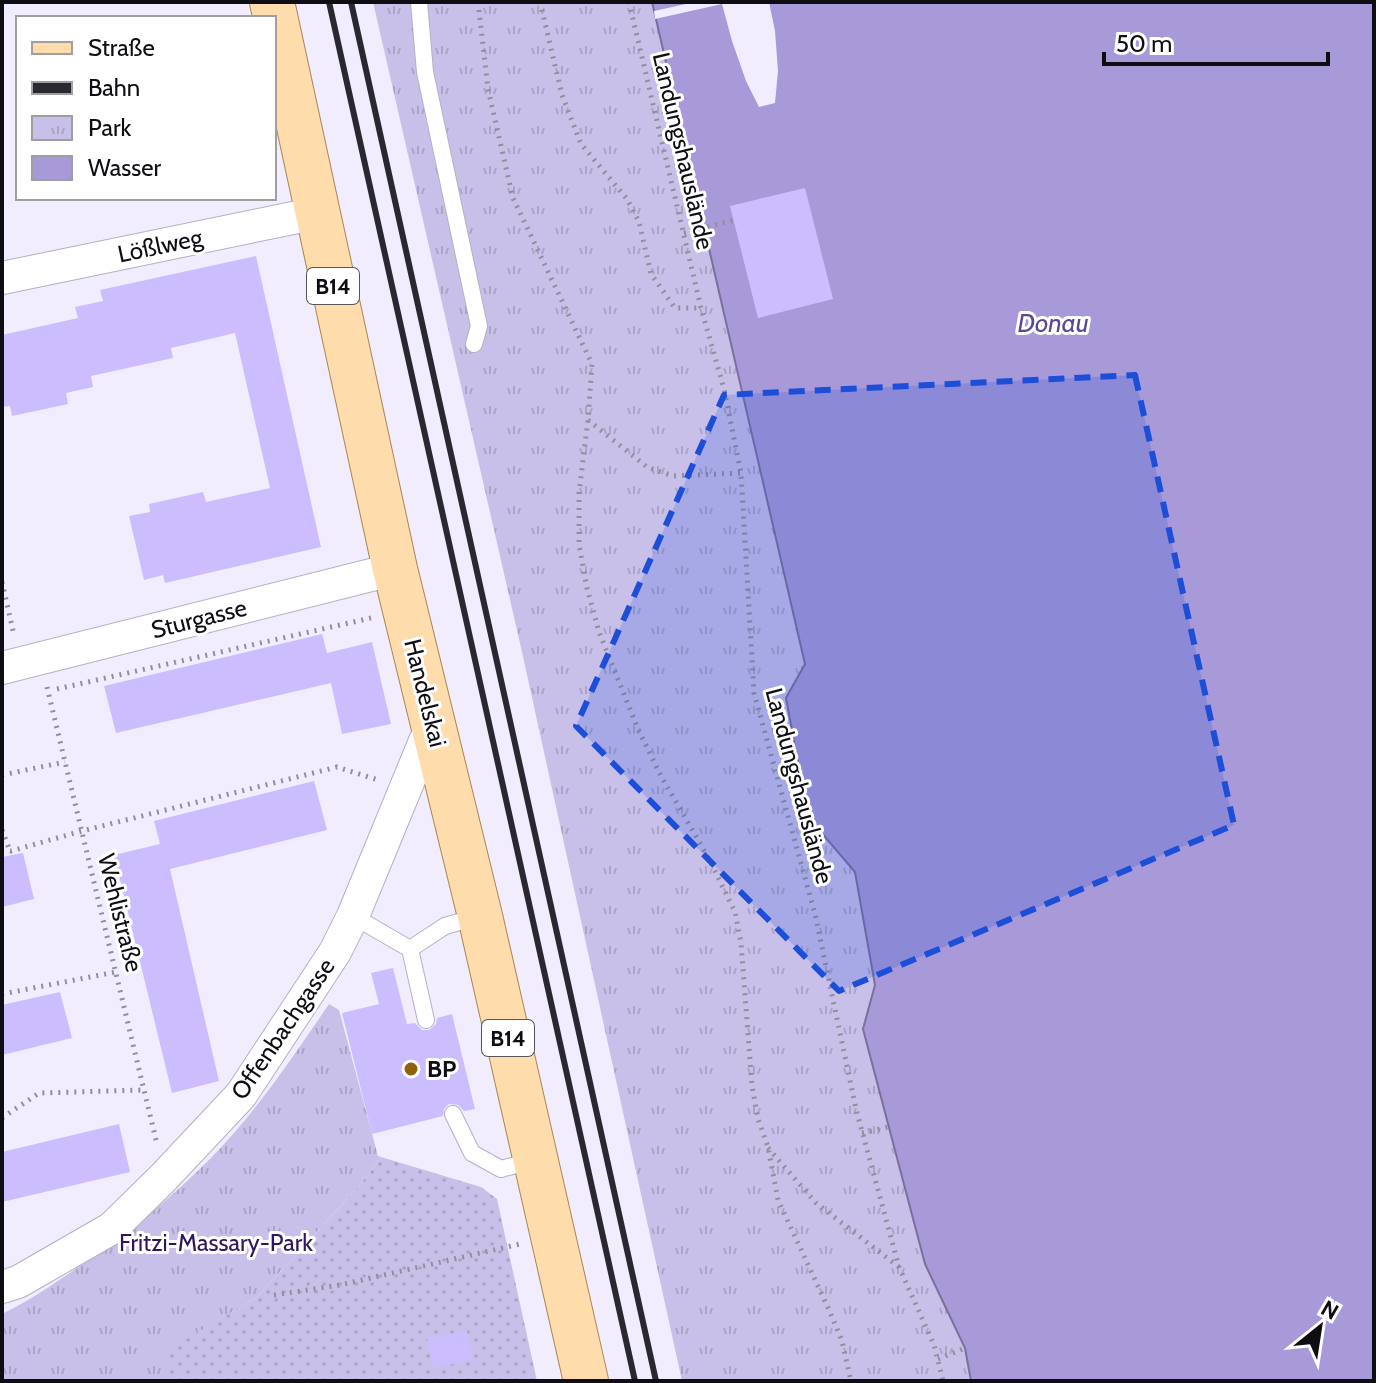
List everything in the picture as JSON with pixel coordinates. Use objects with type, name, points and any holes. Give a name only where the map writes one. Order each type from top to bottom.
[{"type":"main road","name":"Handelskai","points":[[276,21],[395,569],[480,916],[586,1381]]},
{"type":"street","name":"Lößlweg","points":[[2,278],[317,213]]},
{"type":"street","name":"Sturgasse","points":[[21,663],[395,569]]},
{"type":"street","name":"Offenbachgasse","points":[[2,1287],[18,1282],[112,1228],[241,1095],[335,952],[353,916],[432,724]]},
{"type":"lane","points":[[419,2],[425,72],[479,326],[474,344]]},
{"type":"lane","points":[[353,916],[410,949],[426,1020]]},
{"type":"lane","points":[[410,949],[445,926],[480,916]]},
{"type":"lane","points":[[453,1114],[472,1153],[501,1169],[537,1159]]},
{"type":"path","points":[[478,2],[488,89],[513,198],[592,364],[578,521],[581,564],[587,588],[599,632],[638,729],[735,912],[741,943],[752,1086],[778,1200],[842,1341],[851,1381]]},
{"type":"path","points":[[540,2],[562,95],[581,144],[627,199],[639,222],[651,274],[675,308],[701,308]]},
{"type":"path","name":"Landungshauslände","points":[[629,2],[701,308],[724,389],[741,473],[754,693],[815,914],[862,1133],[899,1267],[934,1345],[943,1381]]},
{"type":"path","points":[[684,233],[734,220]]},
{"type":"path","points":[[588,420],[647,467],[673,476],[741,473]]},
{"type":"path","name":"Wehlistraße","points":[[2,582],[21,663],[48,691],[159,1151],[170,1140]]},
{"type":"path","points":[[48,691],[376,616]]},
{"type":"path","points":[[2,775],[65,762]]},
{"type":"path","points":[[2,850],[11,851],[337,767],[371,778]]},
{"type":"path","points":[[2,830],[11,851]]},
{"type":"path","points":[[2,994],[116,972]]},
{"type":"path","points":[[2,1118],[39,1093],[144,1090]]},
{"type":"path","points":[[862,1133],[888,1127]]},
{"type":"path","points":[[768,1147],[816,1203],[899,1267]]},
{"type":"path","points":[[274,1295],[340,1285],[554,1236]]},
{"type":"path","points":[[938,1359],[965,1348]]},
{"type":"highlighted area","points":[[1135,375],[1234,825],[839,991],[576,726],[724,395]]},
{"type":"green space","points":[[373,2],[652,2],[805,664],[786,699],[808,817],[855,872],[875,986],[863,1030],[925,1264],[965,1348],[971,1381],[682,1381],[522,652]]},
{"type":"green space","name":"Fritzi-Massary-Park","points":[[329,1004],[339,1010],[378,1156],[381,1157],[360,1185],[257,1297],[162,1355],[277,1381],[2,1381],[2,1314],[42,1292],[97,1254],[196,1173],[259,1103]]},
{"type":"green space","points":[[381,1157],[481,1187],[497,1199],[537,1381],[171,1379],[162,1354],[257,1297],[360,1185]]},
{"type":"water","name":"Donau","points":[[652,2],[1374,2],[1374,1381],[971,1381],[965,1348],[925,1264],[863,1029],[875,985],[855,872],[808,817],[786,698],[805,664]]},
{"type":"pier","points":[[695,2],[769,2],[778,71],[775,103],[759,107],[746,81],[722,4],[655,19],[654,11]]},
{"type":"building","points":[[805,188],[833,299],[758,318],[730,206]]},
{"type":"building","points":[[256,256],[321,547],[165,583],[163,575],[144,580],[129,516],[150,512],[149,504],[203,492],[206,502],[270,488],[235,333],[171,348],[173,358],[91,376],[93,387],[66,393],[68,404],[12,416],[10,406],[2,407],[2,335],[78,318],[75,307],[103,301],[100,290]]},
{"type":"building","points":[[322,634],[327,653],[372,642],[391,724],[342,734],[331,683],[116,733],[104,686]]},
{"type":"building","points":[[314,781],[327,830],[170,869],[219,1081],[172,1093],[114,855],[160,844],[154,821]]},
{"type":"building","points":[[23,853],[34,899],[2,907],[2,857]]},
{"type":"building","name":"BP","points":[[393,968],[407,1024],[415,1023],[422,1030],[429,1030],[436,1024],[437,1018],[452,1014],[475,1109],[464,1111],[458,1105],[449,1104],[443,1116],[372,1134],[342,1013],[379,1004],[371,973]]},
{"type":"building","points":[[60,992],[72,1038],[2,1055],[2,1005]]},
{"type":"building","points":[[119,1124],[130,1172],[2,1202],[2,1152]]},
{"type":"building","points":[[467,1331],[473,1360],[433,1368],[427,1338]]},
{"type":"railway","points":[[329,2],[635,1381]]},
{"type":"railway","points":[[351,2],[656,1381]]},
{"type":"place","name":"BP","points":[[411,1069]]}]
